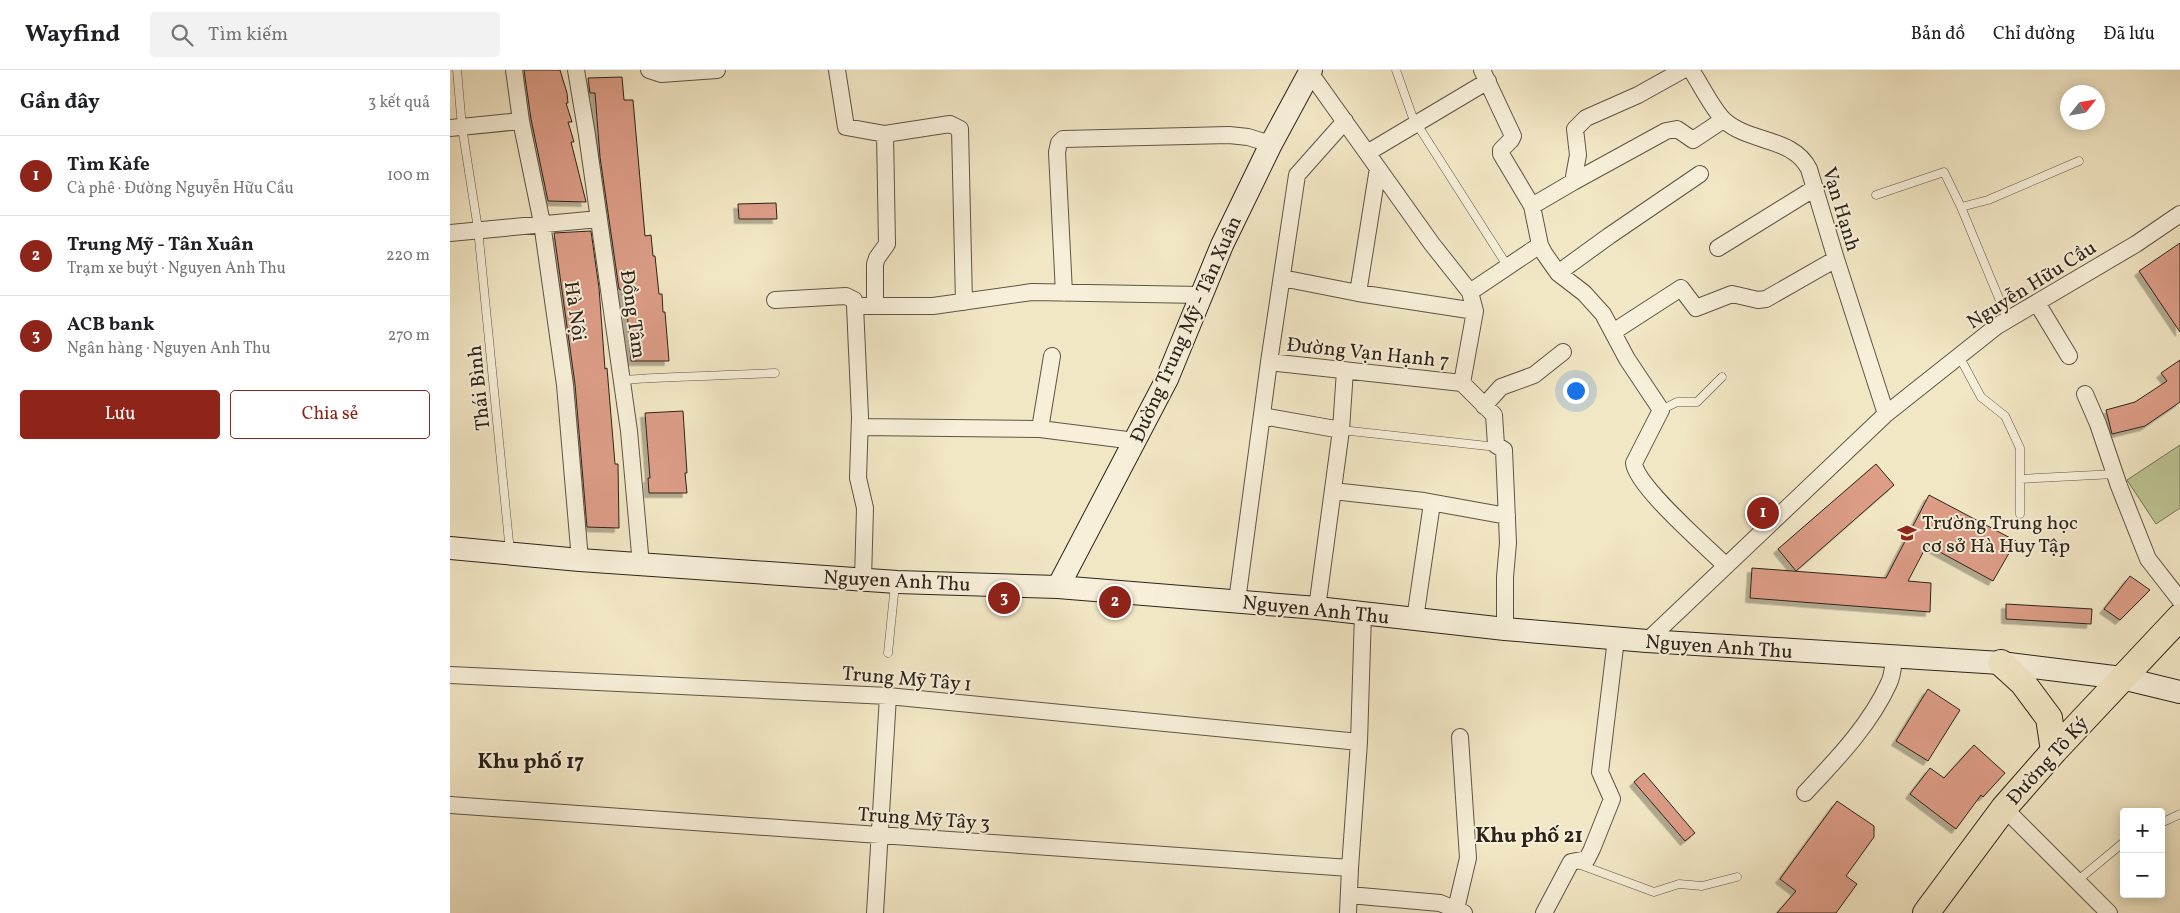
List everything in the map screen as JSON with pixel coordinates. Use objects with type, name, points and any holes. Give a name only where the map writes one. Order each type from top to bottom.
[{"type":"main road","name":"Đường Trung Mỹ - Tân Xuân","points":[[1058,587],[1167,379],[1222,245],[1309,70]]},
{"type":"main road","name":"Nguyen Anh Thu","points":[[450,548],[641,565],[895,582],[1058,587],[1317,608],[1505,629],[1647,641],[2000,663],[2122,678],[2180,692]]},
{"type":"main road","name":"Đường Tô Ký","points":[[1926,913],[2004,808],[2054,751],[2180,617]]},
{"type":"main road","points":[[2000,663],[2023,683],[2048,718],[2054,751]]},
{"type":"street","name":"Hà Nội","points":[[514,70],[542,223],[565,384],[580,560]]},
{"type":"street","name":"Đồng Tâm","points":[[576,70],[623,380],[641,565]]},
{"type":"street","points":[[649,70],[662,74],[717,70]]},
{"type":"street","points":[[837,70],[846,127],[885,134],[950,124],[960,129],[964,302]]},
{"type":"street","points":[[1309,70],[1432,244],[1470,292],[1476,311],[1462,383],[1494,415],[1497,447],[1504,450],[1508,542],[1505,577],[1505,629]]},
{"type":"street","points":[[1573,182],[1578,155],[1575,129],[1586,118],[1638,95],[1683,70]]},
{"type":"street","name":"Vạn Hạnh","points":[[1691,70],[1723,120],[1732,126],[1799,155],[1809,169],[1886,414]]},
{"type":"street","points":[[1367,153],[1416,123],[1485,76],[1513,136],[1501,150],[1501,154],[1532,206],[1540,245],[1558,273],[1584,293],[1603,314],[1627,359],[1661,410],[1634,463],[1637,474],[1680,522],[1726,566]]},
{"type":"street","points":[[1532,206],[1666,131],[1677,129],[1693,140],[1723,120]]},
{"type":"street","points":[[456,127],[522,121]]},
{"type":"street","points":[[1237,601],[1269,362],[1297,175],[1345,121]]},
{"type":"street","points":[[875,306],[875,264],[877,258],[888,244],[885,134]]},
{"type":"street","points":[[1064,292],[1057,152],[1059,143],[1063,139],[1230,135],[1271,144]]},
{"type":"street","points":[[1358,293],[1378,168]]},
{"type":"street","points":[[1558,273],[1700,174]]},
{"type":"street","points":[[1718,248],[1815,188]]},
{"type":"street","name":"Nguyễn Hữu Cầu","points":[[1647,641],[1886,414],[2008,320],[2136,244],[2180,214]]},
{"type":"street","points":[[450,233],[599,219]]},
{"type":"street","points":[[1470,292],[1540,245]]},
{"type":"street","points":[[1613,332],[1681,288],[1696,308],[1732,294],[1758,300],[1766,299],[1836,259]]},
{"type":"street","points":[[1282,278],[1358,293],[1476,311]]},
{"type":"street","points":[[854,306],[933,306],[1032,292],[1201,295]]},
{"type":"street","points":[[775,300],[846,296],[854,300],[860,427],[857,472],[864,502],[863,579]]},
{"type":"street","points":[[2037,303],[2069,356]]},
{"type":"street","points":[[1484,406],[1502,387],[1534,375],[1563,352]]},
{"type":"street","points":[[1040,429],[1052,356]]},
{"type":"street","name":"Đường Vạn Hạnh 7","points":[[1269,362],[1462,383]]},
{"type":"street","points":[[1317,608],[1341,430],[1345,370]]},
{"type":"street","points":[[2085,394],[2148,559],[2180,600]]},
{"type":"street","points":[[1262,416],[1341,430]]},
{"type":"street","points":[[860,427],[1040,429],[1135,441]]},
{"type":"street","points":[[1333,491],[1432,503],[1507,516]]},
{"type":"street","points":[[1415,619],[1432,503]]},
{"type":"street","points":[[1348,913],[1359,742],[1363,613]]},
{"type":"street","points":[[1544,913],[1571,862],[1586,859],[1592,849],[1612,799],[1600,772],[1616,638]]},
{"type":"street","points":[[1805,793],[1846,749],[1871,716],[1890,682],[1894,656]]},
{"type":"street","name":"Trung Mỹ Tây 1","points":[[450,675],[888,696],[1359,742]]},
{"type":"street","points":[[874,913],[888,696]]},
{"type":"street","points":[[1349,895],[1440,903],[1460,911],[1468,858],[1460,737]]},
{"type":"street","name":"Trung Mỹ Tây 3","points":[[450,805],[878,837],[1350,868]]},
{"type":"street","points":[[2004,808],[2109,913]]},
{"type":"lane","name":"Thái Bình","points":[[457,70],[456,127],[478,229],[510,554]]},
{"type":"lane","points":[[1396,70],[1416,123],[1508,267]]},
{"type":"lane","points":[[1961,207],[1988,200],[2079,161]]},
{"type":"lane","points":[[1876,195],[1944,172],[1961,207],[2008,320]]},
{"type":"lane","points":[[1959,356],[1981,397],[2005,416],[2020,448],[2020,514]]},
{"type":"lane","points":[[623,380],[668,376],[701,377],[775,373]]},
{"type":"lane","points":[[1661,410],[1677,402],[1697,402],[1722,377]]},
{"type":"lane","points":[[1341,430],[1497,447]]},
{"type":"lane","points":[[2020,479],[2115,474]]},
{"type":"lane","points":[[888,652],[895,582]]},
{"type":"lane","points":[[2165,821],[2180,814]]},
{"type":"lane","points":[[2077,881],[2120,845]]},
{"type":"lane","points":[[1571,862],[1654,892],[1679,884],[1702,886],[1737,878]]},
{"type":"green space","points":[[2180,445],[2180,508],[2156,524],[2127,480]]},
{"type":"building","points":[[524,70],[560,70],[567,93],[568,103],[566,103],[572,122],[568,122],[574,142],[571,142],[586,202],[548,201],[531,119]]},
{"type":"building","points":[[622,77],[624,100],[633,100],[645,236],[651,235],[659,294],[662,294],[663,312],[665,312],[669,361],[631,361],[627,310],[625,310],[623,291],[619,289],[600,157],[595,93],[590,93],[588,78]]},
{"type":"building","points":[[776,203],[777,219],[739,219],[738,204]]},
{"type":"building","points":[[591,231],[599,288],[615,464],[618,464],[619,528],[587,527],[575,384],[554,233]]},
{"type":"building","points":[[2180,243],[2180,332],[2139,271]]},
{"type":"building","points":[[2180,360],[2180,402],[2145,426],[2112,434],[2106,410],[2135,402],[2167,381],[2161,373]]},
{"type":"building","points":[[683,411],[687,493],[649,493],[648,478],[650,478],[645,413]]},
{"type":"building","name":"Trường Trung học cơ sở Hà Huy Tập","points":[[1876,464],[1894,485],[1796,571],[1778,549]]},
{"type":"building","name":"Trường Trung học cơ sở Hà Huy Tập","points":[[1929,495],[2016,541],[1993,581],[1927,545],[1908,581],[1931,583],[1930,612],[1750,598],[1752,568],[1886,578]]},
{"type":"building","points":[[2130,576],[2150,590],[2120,620],[2104,609]]},
{"type":"building","points":[[2006,604],[2092,609],[2091,624],[2006,619]]},
{"type":"building","points":[[1928,689],[1960,710],[1928,761],[1896,741]]},
{"type":"building","points":[[1974,745],[2005,773],[1983,797],[1981,795],[1956,829],[1910,794],[1930,768],[1944,778]]},
{"type":"building","points":[[1644,773],[1695,833],[1685,841],[1634,782]]},
{"type":"building","points":[[1837,801],[1874,826],[1874,837],[1846,876],[1857,884],[1836,913],[1777,913],[1796,891],[1780,879]]},
{"type":"place","name":"Tìm Kàfe","points":[[1763,513]]},
{"type":"place","name":"Trường Trung học cơ sở Hà Huy Tập","points":[[1907,533]]},
{"type":"place","name":"ACB bank","points":[[1004,598]]},
{"type":"place","name":"Trung Mỹ - Tân Xuân","points":[[1115,602]]},
{"type":"district","name":"Khu phố 17","points":[[531,761]]},
{"type":"district","name":"Khu phố 21","points":[[1529,835]]}]
